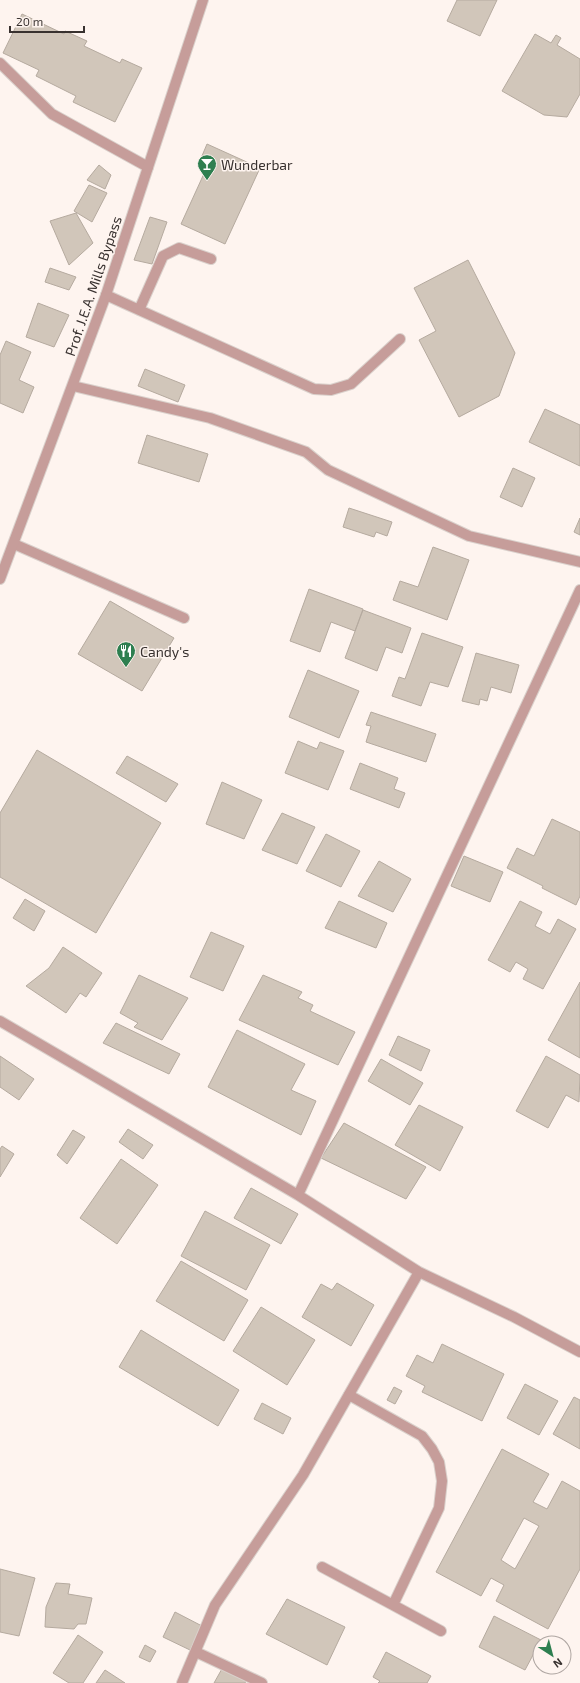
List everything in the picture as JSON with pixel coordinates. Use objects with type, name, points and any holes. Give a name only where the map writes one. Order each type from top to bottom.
[{"type":"street","name":"Prof. J.E.A. Mills Bypass","points":[[0,579],[106,295],[203,0]]},
{"type":"street","points":[[0,63],[52,114],[148,167]]},
{"type":"street","points":[[139,310],[163,256],[179,248],[211,259]]},
{"type":"street","points":[[106,295],[314,389],[331,390],[351,384],[400,339]]},
{"type":"street","points":[[73,386],[210,418],[306,452],[328,470],[469,536],[580,562]]},
{"type":"street","points":[[14,544],[184,618]]},
{"type":"street","points":[[298,1195],[580,590]]},
{"type":"street","points":[[0,1021],[298,1195],[419,1272],[514,1317],[580,1352]]},
{"type":"street","points":[[182,1683],[215,1605],[303,1475],[419,1272]]},
{"type":"street","points":[[349,1395],[422,1436],[432,1449],[439,1462],[442,1481],[440,1508],[393,1605]]},
{"type":"street","points":[[322,1567],[441,1630]]},
{"type":"street","points":[[196,1652],[262,1683]]},
{"type":"building","points":[[457,0],[497,0],[480,36],[447,21]]},
{"type":"building","points":[[22,14],[64,34],[65,31],[87,41],[84,46],[120,63],[122,59],[142,68],[115,122],[73,102],[76,96],[36,76],[39,70],[3,53]]},
{"type":"building","points":[[535,34],[551,43],[556,35],[561,38],[557,45],[580,59],[580,94],[567,117],[544,115],[502,91]]},
{"type":"building","points":[[207,144],[260,168],[225,244],[181,224],[207,167],[199,163]]},
{"type":"building","points":[[99,165],[111,175],[105,189],[87,180]]},
{"type":"building","points":[[89,185],[107,193],[92,222],[74,211]]},
{"type":"building","points":[[76,213],[93,243],[69,265],[50,221]]},
{"type":"building","points":[[150,217],[167,222],[152,264],[134,260]]},
{"type":"building","points":[[468,260],[515,353],[499,396],[459,417],[419,340],[436,331],[414,288]]},
{"type":"building","points":[[50,268],[76,277],[69,290],[45,282]]},
{"type":"building","points":[[38,303],[69,315],[54,347],[26,337]]},
{"type":"building","points":[[6,341],[31,352],[19,380],[34,387],[23,413],[0,403],[0,355]]},
{"type":"building","points":[[145,369],[185,385],[178,402],[138,386]]},
{"type":"building","points":[[545,409],[580,425],[580,466],[529,442]]},
{"type":"building","points":[[147,435],[208,454],[199,482],[138,463]]},
{"type":"building","points":[[513,468],[535,478],[522,507],[500,497]]},
{"type":"building","points":[[349,508],[392,522],[387,536],[376,532],[374,537],[343,527]]},
{"type":"building","points":[[580,518],[580,535],[574,532]]},
{"type":"building","points":[[433,547],[469,560],[447,620],[393,600],[400,581],[418,587]]},
{"type":"building","points":[[309,589],[363,609],[355,631],[331,622],[320,652],[290,641]]},
{"type":"building","points":[[110,601],[174,638],[142,691],[78,654]]},
{"type":"building","points":[[363,610],[411,628],[402,653],[386,647],[377,671],[345,658]]},
{"type":"building","points":[[422,633],[463,647],[448,687],[430,682],[421,706],[392,696],[399,677],[405,679]]},
{"type":"building","points":[[476,653],[519,665],[511,693],[491,687],[487,701],[480,699],[479,705],[462,701]]},
{"type":"building","points":[[308,670],[359,691],[339,738],[289,717]]},
{"type":"building","points":[[371,712],[436,734],[426,762],[366,742],[371,726],[366,725]]},
{"type":"building","points":[[298,741],[317,749],[320,742],[344,751],[328,790],[285,773]]},
{"type":"building","points":[[37,750],[161,823],[96,933],[0,877],[0,813]]},
{"type":"building","points":[[127,756],[178,784],[166,802],[116,773]]},
{"type":"building","points":[[360,763],[398,778],[394,789],[405,793],[399,808],[350,789]]},
{"type":"building","points":[[222,782],[262,800],[244,839],[206,824]]},
{"type":"building","points":[[282,813],[315,827],[297,864],[262,850]]},
{"type":"building","points":[[552,819],[580,832],[580,896],[576,905],[507,868],[517,848],[534,856]]},
{"type":"building","points":[[326,834],[360,851],[341,887],[306,871]]},
{"type":"building","points":[[464,856],[503,872],[490,902],[451,886]]},
{"type":"building","points":[[379,861],[411,879],[393,912],[358,896]]},
{"type":"building","points":[[25,899],[45,911],[34,931],[13,918]]},
{"type":"building","points":[[339,901],[387,923],[376,948],[325,928]]},
{"type":"building","points":[[520,901],[542,912],[535,926],[550,934],[558,919],[576,929],[543,989],[523,979],[528,969],[516,962],[510,972],[488,960]]},
{"type":"building","points":[[211,932],[244,946],[223,991],[190,977]]},
{"type":"building","points":[[63,947],[102,973],[86,997],[80,993],[66,1013],[26,986],[49,968]]},
{"type":"building","points":[[139,975],[188,998],[162,1040],[134,1027],[138,1023],[120,1013]]},
{"type":"building","points":[[263,975],[302,992],[298,998],[313,1005],[310,1011],[355,1032],[338,1065],[239,1020]]},
{"type":"building","points":[[580,982],[580,1058],[548,1040]]},
{"type":"building","points":[[116,1023],[180,1054],[169,1074],[103,1043]]},
{"type":"building","points":[[237,1030],[305,1064],[291,1090],[316,1101],[301,1135],[208,1087]]},
{"type":"building","points":[[398,1036],[430,1050],[421,1071],[389,1055]]},
{"type":"building","points":[[0,1056],[34,1079],[19,1100],[0,1087]]},
{"type":"building","points":[[546,1056],[580,1075],[579,1102],[566,1095],[548,1128],[516,1111]]},
{"type":"building","points":[[381,1059],[423,1083],[410,1105],[368,1081]]},
{"type":"building","points":[[419,1105],[463,1127],[440,1171],[395,1145]]},
{"type":"building","points":[[344,1123],[426,1167],[406,1199],[321,1158]]},
{"type":"building","points":[[128,1129],[153,1145],[143,1159],[119,1142]]},
{"type":"building","points":[[73,1130],[85,1137],[67,1164],[57,1155]]},
{"type":"building","points":[[2,1146],[14,1154],[0,1177],[0,1149]]},
{"type":"building","points":[[121,1159],[158,1185],[117,1244],[80,1218]]},
{"type":"building","points":[[251,1188],[298,1214],[281,1244],[234,1218]]},
{"type":"building","points":[[205,1211],[270,1245],[246,1290],[181,1256]]},
{"type":"building","points":[[181,1261],[248,1300],[224,1341],[156,1301]]},
{"type":"building","points":[[337,1283],[374,1305],[351,1346],[302,1317],[321,1284],[332,1290]]},
{"type":"building","points":[[261,1307],[315,1340],[287,1385],[233,1351]]},
{"type":"building","points":[[141,1330],[239,1390],[218,1426],[119,1367]]},
{"type":"building","points":[[442,1344],[504,1374],[482,1421],[422,1392],[425,1386],[406,1376],[417,1355],[433,1363]]},
{"type":"building","points":[[525,1384],[558,1401],[539,1435],[507,1418]]},
{"type":"building","points":[[394,1387],[402,1391],[395,1404],[387,1400]]},
{"type":"building","points":[[574,1397],[580,1400],[580,1449],[553,1434]]},
{"type":"building","points":[[262,1403],[291,1418],[283,1434],[254,1419]]},
{"type":"building","points":[[502,1449],[549,1474],[533,1502],[547,1509],[562,1481],[580,1491],[580,1569],[548,1629],[496,1601],[504,1585],[491,1578],[481,1596],[436,1572]],"holes":[[[524,1518],[539,1526],[515,1569],[501,1560]]]},
{"type":"building","points":[[0,1569],[35,1578],[19,1636],[0,1632]]},
{"type":"building","points":[[56,1583],[70,1584],[68,1594],[92,1598],[86,1624],[78,1624],[74,1629],[45,1627],[46,1607]]},
{"type":"building","points":[[287,1599],[345,1627],[327,1665],[266,1634]]},
{"type":"building","points":[[175,1612],[202,1626],[190,1650],[163,1637]]},
{"type":"building","points":[[494,1616],[532,1635],[532,1657],[525,1670],[479,1647]]},
{"type":"building","points":[[78,1635],[103,1652],[83,1683],[69,1683],[53,1673]]},
{"type":"building","points":[[145,1645],[156,1651],[150,1662],[139,1657]]},
{"type":"building","points":[[386,1652],[431,1676],[427,1683],[378,1683],[380,1681],[373,1677]]},
{"type":"building","points":[[223,1667],[246,1681],[245,1683],[214,1683]]},
{"type":"building","points":[[105,1670],[125,1683],[96,1683]]},
{"type":"place","name":"Wunderbar","points":[[207,181]]},
{"type":"place","name":"Candy's","points":[[126,668]]}]
